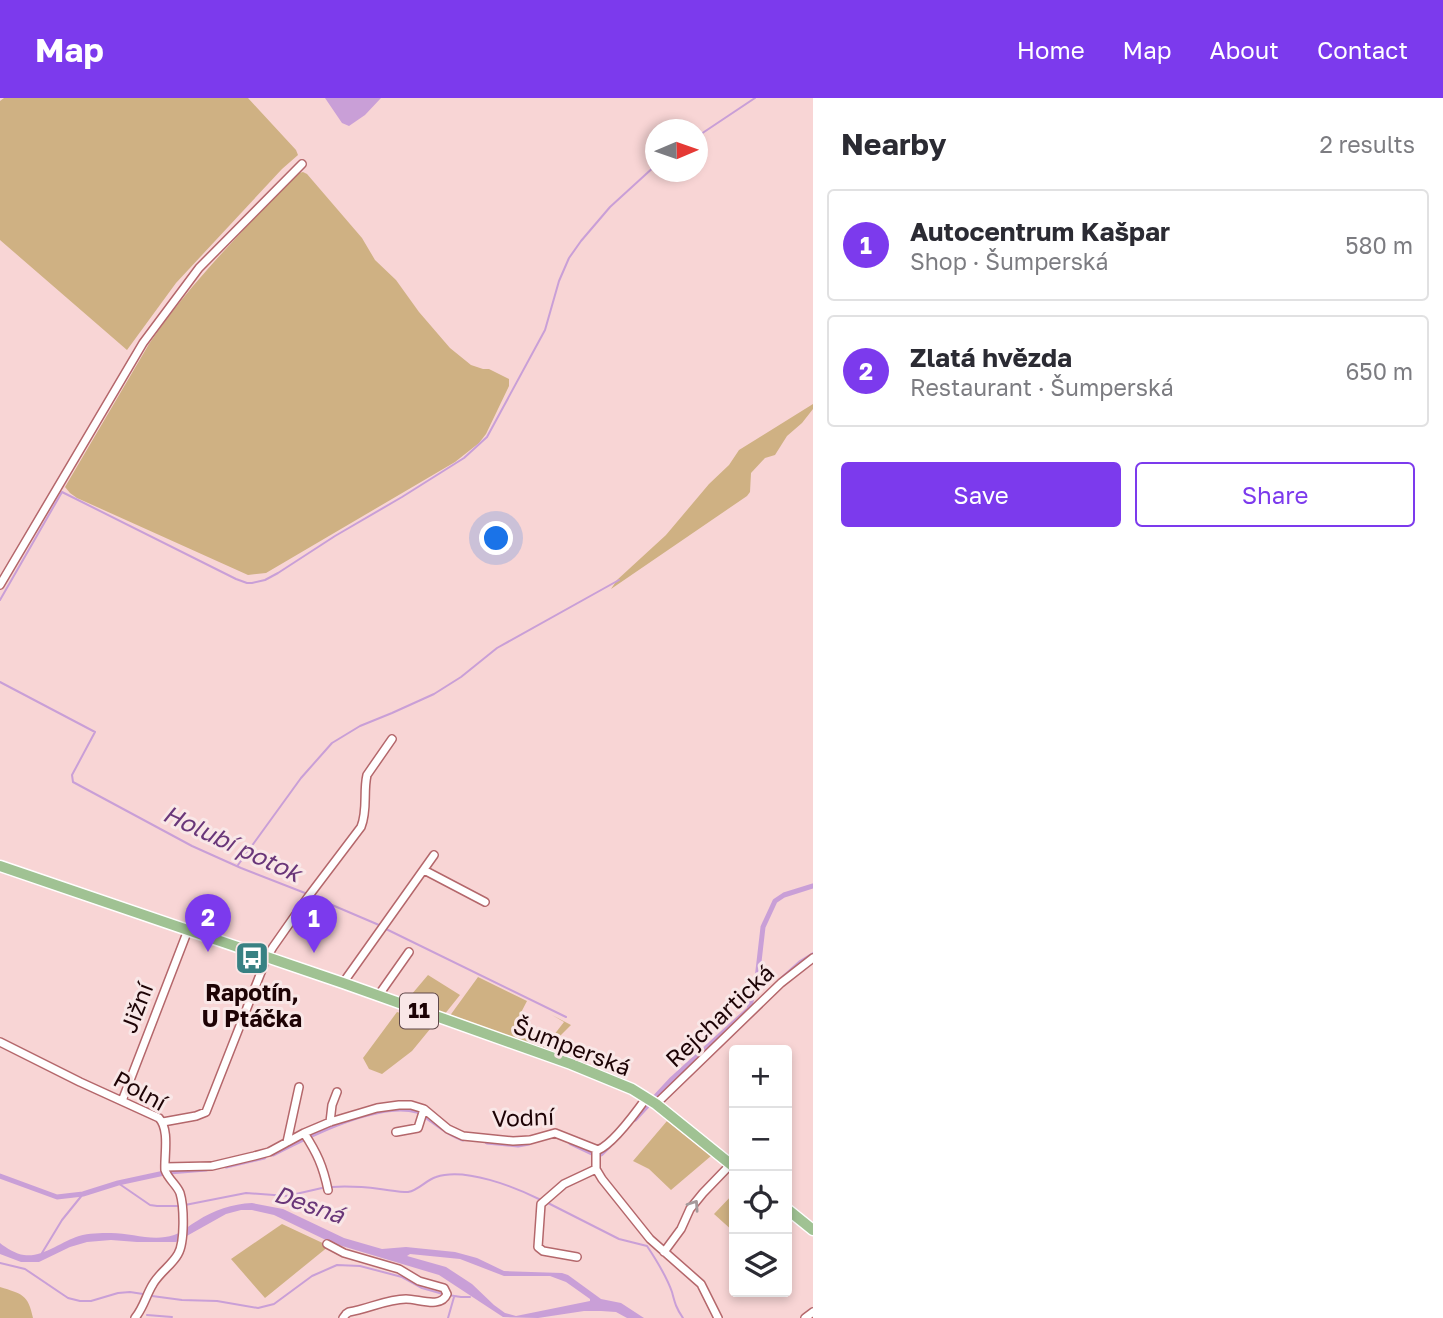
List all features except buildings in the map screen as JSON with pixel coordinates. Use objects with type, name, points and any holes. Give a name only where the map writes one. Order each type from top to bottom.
[{"type":"main road","name":"11","points":[[0,866],[188,930]]},
{"type":"main road","name":"Šumperská","points":[[188,930],[571,1064],[632,1089],[651,1100],[729,1163]]},
{"type":"main road","points":[[792,1213],[813,1230]]},
{"type":"street","points":[[0,585],[143,343],[199,268],[302,164]]},
{"type":"street","points":[[163,1122],[206,1112],[267,957],[361,827],[367,775],[392,739]]},
{"type":"street","points":[[343,984],[435,855]]},
{"type":"street","points":[[424,870],[485,902]]},
{"type":"street","name":"Jižní","points":[[122,1101],[188,930]]},
{"type":"street","points":[[378,996],[409,952]]},
{"type":"street","name":"Rejchartická","points":[[651,1100],[781,983],[813,958]]},
{"type":"street","name":"Polní","points":[[0,1042],[163,1122],[166,1171],[179,1191],[182,1205],[181,1244],[178,1255],[156,1279],[135,1318]]},
{"type":"street","points":[[287,1142],[299,1087]]},
{"type":"street","points":[[330,1122],[337,1092]]},
{"type":"street","points":[[651,1100],[596,1153],[596,1169],[650,1239],[701,1284],[718,1318]]},
{"type":"street","points":[[166,1171],[212,1166],[269,1152],[330,1122],[388,1106],[411,1105],[423,1112],[418,1128],[396,1132]]},
{"type":"street","name":"Vodní","points":[[423,1112],[463,1136],[513,1141],[530,1140],[555,1133],[596,1153]]},
{"type":"street","points":[[306,1135],[322,1163],[328,1189]]},
{"type":"street","points":[[577,1257],[543,1251],[538,1247],[541,1207],[543,1201],[564,1184],[596,1169]]},
{"type":"street","points":[[664,1252],[681,1229],[690,1209],[729,1170]]},
{"type":"street","points":[[327,1244],[344,1253],[399,1269],[419,1281],[444,1288],[447,1295],[441,1301],[435,1302],[397,1299],[349,1312],[343,1318]]},
{"type":"street","points":[[805,1318],[813,1312]]},
{"type":"shaded area","points":[[4,98],[248,98],[298,155],[176,283],[127,350],[0,240],[0,101]]},
{"type":"shaded area","points":[[325,98],[381,98],[365,115],[349,126],[342,123]]},
{"type":"shaded area","points":[[303,172],[362,238],[375,260],[396,280],[450,348],[471,365],[489,369],[509,379],[509,386],[486,434],[455,462],[266,573],[248,575],[77,498],[65,487],[149,344],[165,322],[236,237],[293,177]]},
{"type":"shaded area","points":[[813,404],[813,409],[787,436],[775,455],[765,458],[751,473],[750,492],[747,496],[611,589],[617,580],[666,535],[709,484],[729,465],[739,450]]},
{"type":"shaded area","points":[[428,975],[460,995],[444,1015],[406,1001]]},
{"type":"shaded area","points":[[478,977],[527,1001],[514,1026],[550,1040],[564,1022],[552,1015],[571,1025],[545,1051],[449,1017]]},
{"type":"shaded area","points":[[397,1012],[435,1023],[412,1051],[382,1074],[369,1069],[363,1058]]},
{"type":"shaded area","points":[[667,1121],[711,1156],[671,1190],[649,1169],[633,1161]]},
{"type":"shaded area","points":[[729,1198],[729,1228],[714,1214]]},
{"type":"shaded area","points":[[252,1203],[283,1209],[344,1238],[382,1249],[406,1247],[455,1252],[477,1258],[504,1271],[562,1273],[601,1299],[621,1303],[644,1318],[627,1318],[616,1312],[601,1311],[538,1318],[503,1317],[439,1275],[332,1243],[274,1215],[252,1210],[226,1214],[176,1242],[87,1242],[39,1262],[21,1262],[0,1254],[0,1243],[18,1253],[31,1255],[45,1252],[72,1238],[87,1234],[166,1237],[177,1234],[217,1211]],"holes":[[[410,1254],[460,1259],[504,1276],[550,1276],[566,1282],[590,1301],[516,1316],[505,1313],[472,1284],[446,1267],[407,1256]]]},
{"type":"shaded area","points":[[282,1224],[329,1246],[265,1298],[231,1259]]},
{"type":"shaded area","points":[[0,1287],[23,1296],[29,1304],[33,1318],[0,1318]]},
{"type":"waterway","points":[[708,129],[755,98]]},
{"type":"waterway","points":[[0,600],[62,492],[236,579],[252,583],[278,573],[464,458],[487,437],[545,330],[559,281],[569,258],[610,207],[645,175]]},
{"type":"waterway","points":[[238,865],[301,778],[332,743],[360,726],[434,694],[461,677],[497,648],[619,580]]},
{"type":"waterway","name":"Holubí potok","points":[[0,682],[95,732],[72,775],[73,782],[192,846],[305,893]]},
{"type":"waterway","points":[[635,1119],[672,1079],[749,1009],[757,979],[763,927],[775,901],[784,895],[813,886]]},
{"type":"waterway","name":"Holubí potok","points":[[311,896],[379,925]]},
{"type":"waterway","name":"Holubí potok","points":[[384,928],[566,1017]]},
{"type":"waterway","points":[[781,978],[813,953]]},
{"type":"waterway","points":[[273,1154],[344,1122],[364,1115],[401,1109],[419,1112],[463,1139]]},
{"type":"waterway","points":[[487,1142],[518,1145],[529,1143]]},
{"type":"waterway","points":[[571,1143],[592,1153],[601,1154],[609,1146]]},
{"type":"waterway","points":[[226,1166],[264,1157]]},
{"type":"waterway","points":[[0,1176],[57,1197],[83,1194],[169,1172],[206,1169]]},
{"type":"waterway","name":"Desná","points":[[332,1187],[408,1192],[436,1177],[461,1175],[504,1184],[541,1200]]},
{"type":"waterway","points":[[118,1183],[150,1205],[179,1206]]},
{"type":"waterway","name":"Desná","points":[[185,1205],[246,1193],[287,1196],[322,1188]]},
{"type":"waterway","points":[[42,1253],[62,1220],[83,1194]]},
{"type":"waterway","points":[[546,1202],[619,1239],[647,1246],[664,1274],[683,1318]]},
{"type":"waterway","points":[[0,1263],[25,1269],[68,1298],[80,1301],[91,1301],[118,1293],[143,1294]]},
{"type":"waterway","points":[[152,1296],[217,1301],[258,1308],[274,1304],[312,1276],[337,1265],[360,1266],[402,1277],[422,1288],[443,1294]]},
{"type":"waterway","points":[[448,1295],[470,1297]]},
{"type":"waterway","points":[[448,1318],[454,1297]]},
{"type":"waterway","points":[[147,1315],[172,1317]]},
{"type":"place","name":"Zlatá hvězda","points":[[208,952]]},
{"type":"place","name":"Autocentrum Kašpar","points":[[314,953]]},
{"type":"place","name":"Rapotín, U Ptáčka","points":[[252,958]]}]
